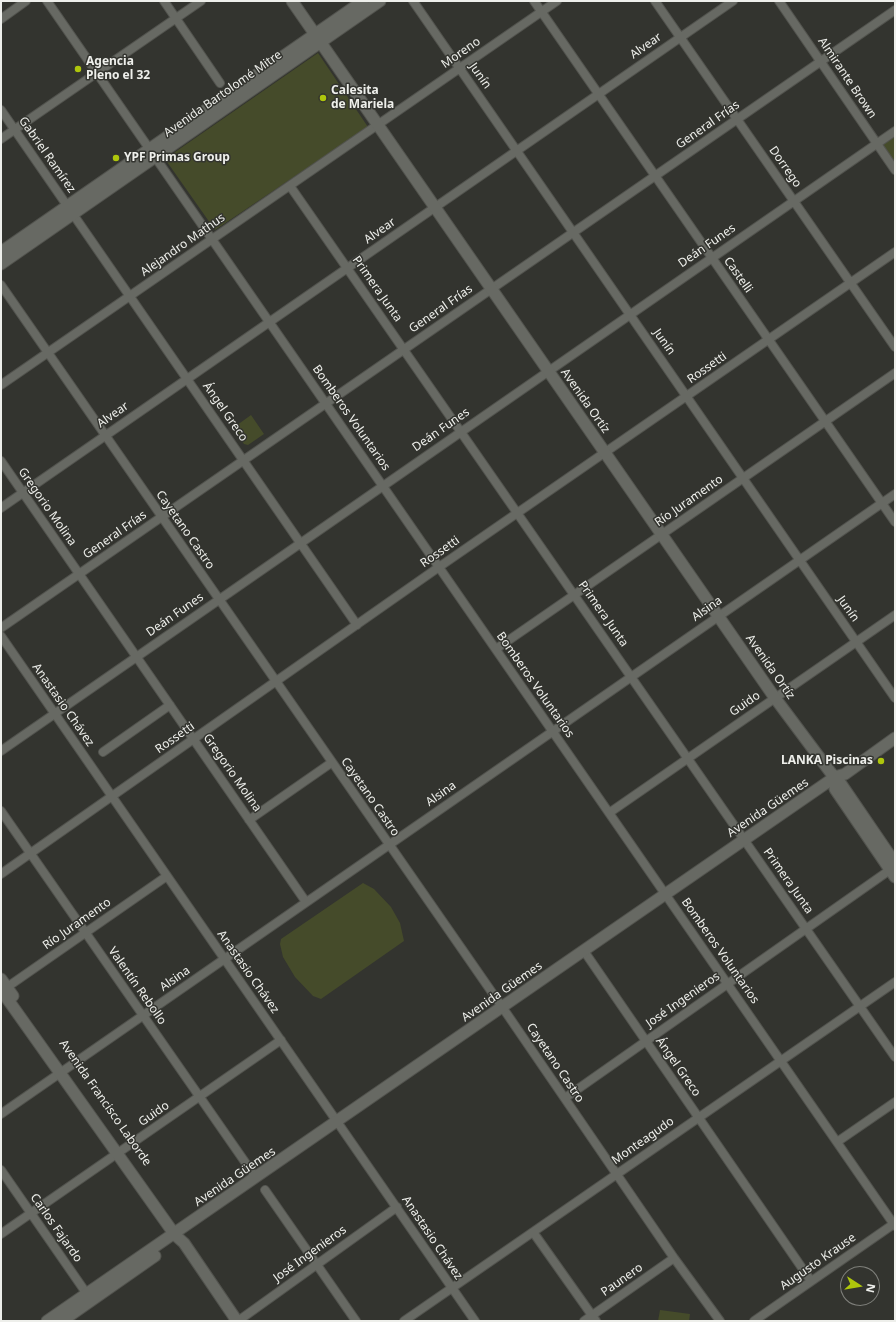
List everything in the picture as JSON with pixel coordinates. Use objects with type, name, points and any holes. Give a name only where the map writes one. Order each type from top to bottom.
[{"type":"main road","name":"Avenida Ortíz","points":[[292,1],[775,698],[836,779],[894,869]]},
{"type":"main road","points":[[318,38],[363,1]]},
{"type":"main road","points":[[318,38],[380,1]]},
{"type":"main road","name":"Avenida Bartolomé Mitre","points":[[1,252],[70,210],[318,38]]},
{"type":"main road","name":"Avenida Bartolomé Mitre","points":[[1,264],[70,210]]},
{"type":"main road","name":"Avenida Güemes","points":[[89,1297],[180,1237],[895,738]]},
{"type":"main road","name":"Avenida Francisco Laborde","points":[[2,988],[120,1152],[238,1321]]},
{"type":"main road","points":[[47,1321],[89,1297]]},
{"type":"main road","points":[[62,1321],[89,1297]]},
{"type":"street","points":[[1,19],[26,1]]},
{"type":"street","name":"Bomberos Voluntarios","points":[[48,1],[895,1224]]},
{"type":"street","points":[[164,1],[220,83]]},
{"type":"street","points":[[1,139],[201,1]]},
{"type":"street","name":"Junín","points":[[413,1],[895,698]]},
{"type":"street","name":"Castelli","points":[[534,1],[895,522]]},
{"type":"street","name":"Moreno","points":[[378,125],[557,1]]},
{"type":"street","name":"Dorrego","points":[[655,1],[895,347]]},
{"type":"street","name":"Alvear","points":[[1,508],[733,1]]},
{"type":"street","name":"Almirante Brown","points":[[779,1],[822,61],[895,170]]},
{"type":"street","name":"General Frías","points":[[1,628],[895,10]]},
{"type":"street","name":"Gabriel Ramírez","points":[[1,110],[70,210]]},
{"type":"street","name":"Alejandro Mathus","points":[[1,385],[378,125]]},
{"type":"street","name":"Deán Funes","points":[[1,751],[300,542],[895,131]]},
{"type":"street","name":"Primera Junta","points":[[290,186],[895,1057]]},
{"type":"street","name":"Ángel Greco","points":[[70,210],[357,625]]},
{"type":"street","name":"Rossetti","points":[[1,874],[439,567],[895,252]]},
{"type":"street","name":"Cayetano Castro","points":[[1,285],[331,763],[565,1098],[674,1258],[720,1321]]},
{"type":"street","name":"Río Juramento","points":[[496,649],[895,373]]},
{"type":"street","name":"Gregorio Molina","points":[[1,461],[306,902]]},
{"type":"street","name":"Alsina","points":[[1,1114],[895,494]]},
{"type":"street","name":"Guido","points":[[609,813],[895,615]]},
{"type":"street","name":"Anastasio Chávez","points":[[1,636],[475,1321]]},
{"type":"street","points":[[103,752],[170,705]]},
{"type":"street","points":[[249,820],[331,763]]},
{"type":"street","name":"Valentín Rebollo","points":[[1,811],[254,1175]]},
{"type":"street","name":"José Ingenieros","points":[[565,1098],[806,928],[894,869]]},
{"type":"street","name":"Río Juramento","points":[[2,988],[86,933],[167,876]]},
{"type":"street","name":"Ángel Greco","points":[[586,954],[812,1281]]},
{"type":"street","name":"Monteagudo","points":[[404,1321],[895,982]]},
{"type":"street","name":"Guido","points":[[1,1234],[281,1040]]},
{"type":"street","points":[[837,1142],[895,1102]]},
{"type":"street","name":"Carlos Fajardo","points":[[1,1170],[89,1297]]},
{"type":"street","points":[[265,1190],[356,1321]]},
{"type":"street","name":"José Ingenieros","points":[[238,1321],[397,1207]]},
{"type":"street","name":"Augusto Krause","points":[[754,1321],[895,1224]]},
{"type":"street","points":[[533,1232],[594,1318]]},
{"type":"street","name":"Paunero","points":[[584,1321],[594,1318],[674,1258]]},
{"type":"green space","points":[[318,53],[368,127],[215,230],[165,159]]},
{"type":"green space","points":[[895,132],[895,166],[879,143]]},
{"type":"green space","points":[[251,415],[264,434],[248,445],[244,444],[233,428]]},
{"type":"green space","points":[[363,883],[374,889],[391,907],[400,923],[404,941],[321,999],[313,996],[295,977],[283,957],[280,944],[281,939]]},
{"type":"green space","points":[[660,1310],[690,1314],[689,1321],[658,1321]]},
{"type":"place","name":"Agencia Pleno el 32","points":[[78,69]]},
{"type":"place","name":"Calesita de Mariela","points":[[323,98]]},
{"type":"place","name":"YPF Primas Group","points":[[116,158]]},
{"type":"place","name":"LANKA Piscinas","points":[[881,761]]}]
